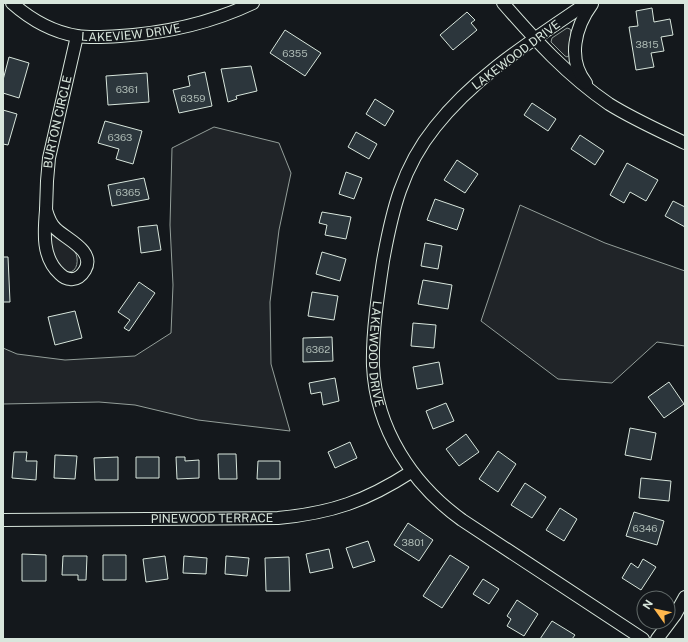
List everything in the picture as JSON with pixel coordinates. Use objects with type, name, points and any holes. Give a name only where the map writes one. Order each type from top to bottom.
[{"type":"street","name":"LAKEVIEW DRIVE","points":[[12,3],[37,21],[57,30],[77,36],[95,38],[169,30],[206,21],[234,12],[253,3]]},
{"type":"street","points":[[503,3],[534,40],[568,72],[594,93],[618,109],[685,144]]},
{"type":"street","name":"LAKEWOOD DRIVE","points":[[587,3],[511,56],[476,83],[452,106],[418,151],[405,176],[396,200],[390,225],[382,270],[373,343],[373,367],[381,412],[390,436],[402,459],[411,472],[429,492],[449,510],[643,639]]},
{"type":"street","points":[[592,3],[582,17],[577,32],[575,50],[577,67],[584,81],[594,93]]},
{"type":"street","name":"BURTON CIRCLE","points":[[46,210],[49,220],[55,229],[81,248],[86,255],[88,261],[87,268],[82,275],[77,278],[70,280],[63,277],[55,270],[49,260],[44,232],[46,181],[49,158],[77,36]]},
{"type":"street","name":"PINEWOOD TERRACE","points":[[3,520],[278,518],[304,516],[334,509],[362,500],[411,472]]},
{"type":"street","points":[[657,639],[675,615],[685,598]]},
{"type":"shaded area","points":[[567,28],[571,31],[569,47],[570,55],[567,57],[551,42],[552,38]]},
{"type":"shaded area","points":[[214,127],[279,143],[291,173],[279,230],[270,302],[271,364],[290,431],[198,420],[135,405],[99,402],[3,404],[3,348],[17,354],[65,360],[135,356],[171,333],[173,285],[170,225],[172,148]]},
{"type":"shaded area","points":[[520,205],[605,243],[685,271],[685,346],[657,342],[612,383],[558,379],[481,321]]},
{"type":"shaded area","points":[[50,231],[67,243],[75,252],[77,265],[71,272],[65,271],[56,266],[48,232]]},
{"type":"building","points":[[652,8],[654,22],[670,19],[673,35],[661,37],[664,51],[651,53],[654,67],[636,70],[629,27],[638,26],[636,11]]},
{"type":"building","points":[[467,12],[475,20],[471,23],[477,30],[453,50],[440,35]]},
{"type":"building","points":[[285,30],[321,53],[305,76],[270,53]]},
{"type":"building","points":[[9,57],[29,63],[19,98],[3,93],[3,80]]},
{"type":"building","points":[[251,66],[257,91],[236,96],[237,99],[228,102],[221,69]]},
{"type":"building","points":[[205,72],[212,106],[179,113],[173,90],[190,86],[188,76]]},
{"type":"building","points":[[147,73],[149,102],[108,105],[106,76]]},
{"type":"building","points":[[375,99],[394,111],[385,126],[366,114]]},
{"type":"building","points":[[532,103],[556,119],[548,131],[524,115]]},
{"type":"building","points":[[3,110],[17,114],[8,145],[3,144]]},
{"type":"building","points":[[105,121],[142,131],[133,164],[116,159],[119,149],[98,143]]},
{"type":"building","points":[[356,132],[377,144],[369,159],[348,147]]},
{"type":"building","points":[[580,135],[604,151],[595,165],[571,149]]},
{"type":"building","points":[[457,160],[478,174],[465,193],[444,180]]},
{"type":"building","points":[[627,163],[658,180],[646,201],[630,192],[624,203],[610,195]]},
{"type":"building","points":[[346,172],[362,178],[354,199],[339,194]]},
{"type":"building","points":[[144,178],[149,199],[112,206],[108,185]]},
{"type":"building","points":[[435,199],[464,209],[457,230],[427,220]]},
{"type":"building","points":[[673,201],[685,207],[685,227],[665,216]]},
{"type":"building","points":[[322,212],[351,217],[346,239],[325,235],[327,225],[319,223]]},
{"type":"building","points":[[157,225],[161,250],[141,253],[138,227]]},
{"type":"building","points":[[425,243],[442,246],[438,269],[421,266]]},
{"type":"building","points":[[322,252],[346,259],[340,281],[316,274]]},
{"type":"building","points":[[3,257],[8,257],[10,302],[3,302]]},
{"type":"building","points":[[423,280],[452,285],[448,309],[418,304]]},
{"type":"building","points":[[139,282],[155,293],[129,331],[124,328],[130,320],[118,312]]},
{"type":"building","points":[[312,292],[338,296],[334,320],[308,316]]},
{"type":"building","points":[[75,311],[82,338],[55,345],[48,317]]},
{"type":"building","points":[[413,323],[436,325],[434,348],[411,346]]},
{"type":"building","points":[[332,337],[333,361],[303,362],[303,338]]},
{"type":"building","points":[[439,362],[443,384],[417,389],[413,367]]},
{"type":"building","points":[[335,378],[339,401],[323,405],[321,392],[311,394],[309,383]]},
{"type":"building","points":[[669,382],[684,404],[664,418],[648,397]]},
{"type":"building","points":[[446,403],[454,421],[433,429],[426,411]]},
{"type":"building","points":[[630,428],[656,433],[651,460],[625,455]]},
{"type":"building","points":[[466,434],[479,452],[459,466],[446,449]]},
{"type":"building","points":[[350,442],[357,458],[335,468],[328,452]]},
{"type":"building","points":[[498,451],[516,464],[498,492],[479,479]]},
{"type":"building","points":[[14,452],[27,452],[26,461],[37,461],[36,480],[12,478]]},
{"type":"building","points":[[218,454],[236,454],[237,479],[219,479]]},
{"type":"building","points":[[55,455],[77,456],[75,479],[54,478]]},
{"type":"building","points":[[118,457],[118,480],[95,480],[94,458]]},
{"type":"building","points":[[136,457],[159,457],[159,478],[136,478]]},
{"type":"building","points":[[176,457],[185,457],[185,461],[199,460],[199,478],[177,479]]},
{"type":"building","points":[[258,461],[280,461],[280,479],[257,479]]},
{"type":"building","points":[[641,478],[671,481],[669,501],[639,498]]},
{"type":"building","points":[[525,483],[546,497],[532,518],[511,505]]},
{"type":"building","points":[[560,508],[577,519],[564,541],[546,530]]},
{"type":"building","points":[[634,512],[664,521],[657,545],[626,536]]},
{"type":"building","points":[[408,523],[433,540],[419,561],[394,545]]},
{"type":"building","points":[[368,541],[375,561],[353,568],[346,548]]},
{"type":"building","points":[[329,549],[333,568],[310,573],[306,554]]},
{"type":"building","points":[[22,554],[46,555],[46,581],[22,581]]},
{"type":"building","points":[[103,555],[126,555],[126,580],[103,580]]},
{"type":"building","points":[[450,555],[469,567],[442,608],[423,596]]},
{"type":"building","points":[[63,556],[87,556],[86,580],[78,580],[78,575],[62,575]]},
{"type":"building","points":[[165,556],[168,579],[146,582],[143,559]]},
{"type":"building","points":[[184,556],[207,558],[206,574],[183,573]]},
{"type":"building","points":[[226,556],[249,558],[247,576],[225,574]]},
{"type":"building","points":[[289,557],[290,591],[266,591],[265,558]]},
{"type":"building","points":[[643,559],[656,567],[641,590],[622,578],[631,563],[638,568]]},
{"type":"building","points":[[483,579],[499,589],[489,604],[473,594]]},
{"type":"building","points":[[517,600],[538,614],[524,636],[507,626],[511,619],[507,616]]},
{"type":"building","points":[[552,621],[575,635],[572,639],[540,639]]}]
